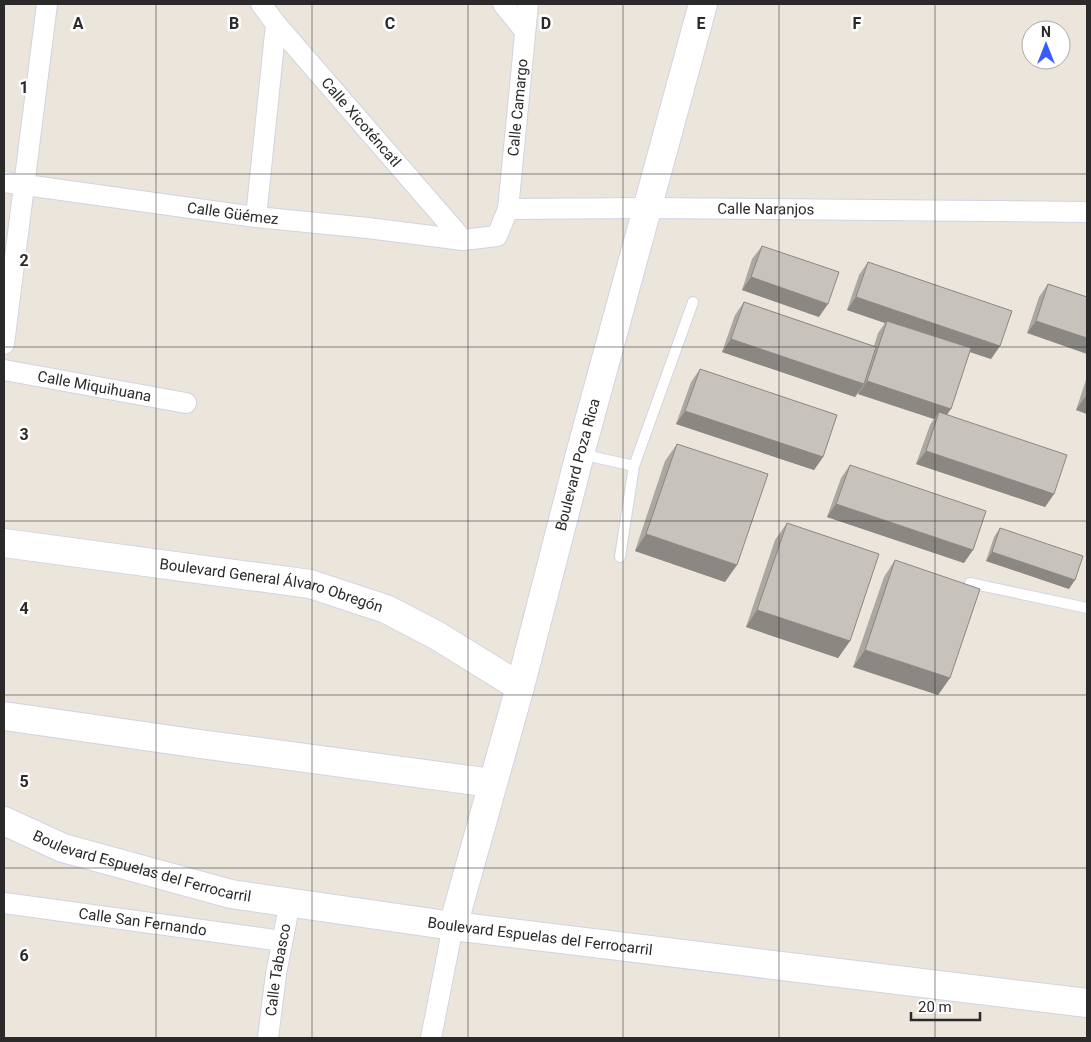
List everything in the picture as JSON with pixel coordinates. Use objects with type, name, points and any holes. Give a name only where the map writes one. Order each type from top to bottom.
[{"type":"main road","name":"Boulevard Poza Rica","points":[[453,926],[520,687],[580,454],[703,4]]},
{"type":"main road","name":"Boulevard General Álvaro Obregón","points":[[4,543],[310,584],[386,609],[436,635],[520,687]]},
{"type":"main road","points":[[4,716],[492,783]]},
{"type":"main road","name":"Boulevard Espuelas del Ferrocarril","points":[[4,821],[63,848],[231,894],[453,926],[1087,1003]]},
{"type":"street","points":[[4,344],[47,4]]},
{"type":"street","name":"Calle Xicoténcatl","points":[[260,4],[464,240]]},
{"type":"street","points":[[503,4],[524,30]]},
{"type":"street","name":"Calle Camargo","points":[[508,209],[528,4]]},
{"type":"street","points":[[256,217],[276,24]]},
{"type":"street","name":"Calle Güémez","points":[[4,182],[256,217],[464,240]]},
{"type":"street","name":"Calle Naranjos","points":[[508,209],[647,208],[1087,212]]},
{"type":"street","points":[[464,240],[497,236],[508,209]]},
{"type":"street","name":"Calle Miquihuana","points":[[4,370],[186,404]]},
{"type":"street","name":"Calle Tabasco","points":[[268,1038],[276,974],[290,902]]},
{"type":"street","name":"Calle San Fernando","points":[[4,903],[282,940]]},
{"type":"street","points":[[431,1038],[453,926]]},
{"type":"lane","points":[[620,557],[634,466],[693,302]]},
{"type":"lane","points":[[580,454],[634,466]]},
{"type":"lane","points":[[970,583],[1087,608]]},
{"type":"building","points":[[762,246],[839,272],[828,304],[751,277]]},
{"type":"building","points":[[868,262],[1012,311],[1000,346],[856,297]]},
{"type":"building","points":[[1048,284],[1087,297],[1087,338],[1036,321]]},
{"type":"building","points":[[744,302],[876,347],[864,384],[731,339]]},
{"type":"building","points":[[887,321],[971,348],[951,409],[867,381]]},
{"type":"building","points":[[700,369],[837,415],[823,457],[685,411]]},
{"type":"building","points":[[939,412],[1067,455],[1054,494],[926,451]]},
{"type":"building","points":[[677,444],[768,474],[737,565],[646,534]]},
{"type":"building","points":[[850,465],[986,511],[973,550],[836,504]]},
{"type":"building","points":[[787,523],[879,554],[850,641],[757,610]]},
{"type":"building","points":[[1000,528],[1083,556],[1075,580],[992,552]]},
{"type":"building","points":[[895,560],[980,589],[950,678],[865,650]]}]
